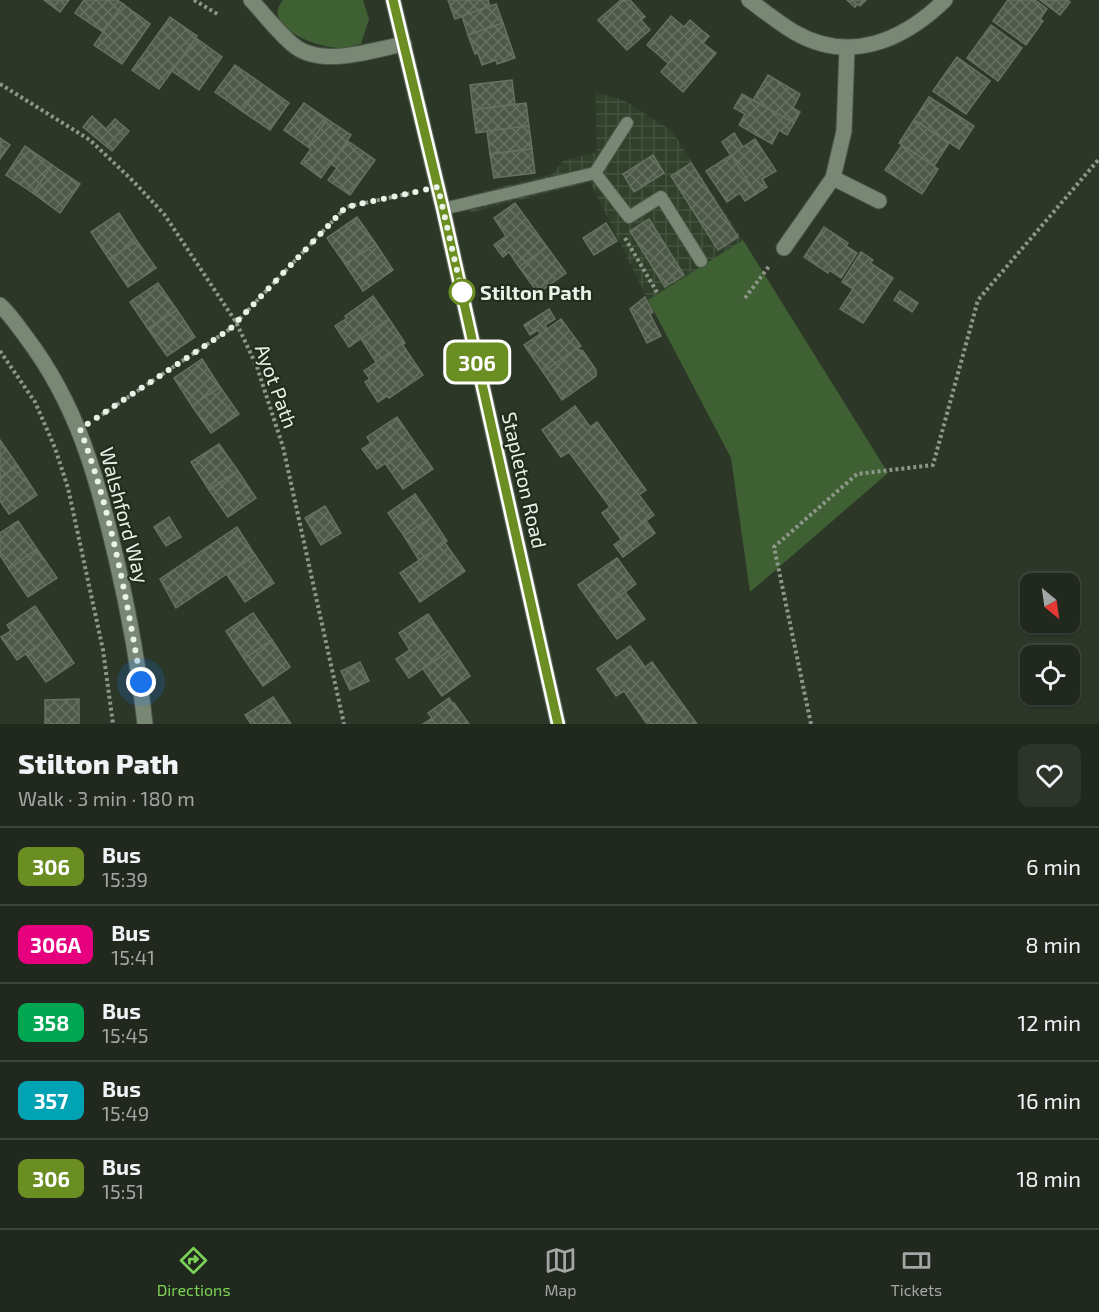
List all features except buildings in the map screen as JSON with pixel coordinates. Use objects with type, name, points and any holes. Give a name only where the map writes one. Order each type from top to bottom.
[{"type":"street","name":"Stapleton Road","points":[[393,0],[438,187],[558,724]]},
{"type":"street","points":[[749,0],[795,32],[819,43],[847,48],[872,45],[907,31],[945,0]]},
{"type":"street","points":[[258,3],[294,46],[316,55],[341,57],[404,44]]},
{"type":"street","points":[[783,248],[833,178],[844,131],[847,48]]},
{"type":"street","points":[[833,178],[879,201]]},
{"type":"street","name":"Walshford Way","points":[[0,305],[39,354],[67,402],[89,453],[129,613],[141,682],[145,724]]},
{"type":"lane","points":[[443,209],[595,173],[627,123]]},
{"type":"lane","points":[[595,173],[629,217],[661,197],[701,261]]},
{"type":"path","points":[[194,0],[219,15]]},
{"type":"path","name":"Ayot Path","points":[[0,84],[90,140],[134,182],[164,214],[236,322],[257,367],[283,447],[344,724]]},
{"type":"path","points":[[812,724],[774,547],[857,474],[933,465],[978,300],[1099,159]]},
{"type":"path","points":[[80,429],[230,329],[346,207],[438,187]]},
{"type":"path","points":[[629,217],[624,235],[658,294]]},
{"type":"path","points":[[745,298],[783,248]]},
{"type":"path","points":[[0,351],[35,402],[55,448],[68,488],[103,650],[113,724]]},
{"type":"shaded area","points":[[595,92],[623,100],[671,130],[743,240],[648,300],[590,182],[469,213],[465,196],[552,174],[563,161],[597,152]]},
{"type":"green space","points":[[283,0],[363,0],[369,19],[361,44],[344,48],[329,47],[294,34],[279,19],[278,10]]},
{"type":"green space","points":[[743,240],[888,473],[750,592],[731,458],[648,300]]},
{"type":"bus line","name":"306","points":[[393,0],[443,209],[558,724]]},
{"type":"place","name":"Stilton Path","points":[[462,292]]},
{"type":"route","points":[[141,682],[129,613],[103,503],[80,429],[230,329],[346,207],[438,187],[463,297],[462,292]]}]
